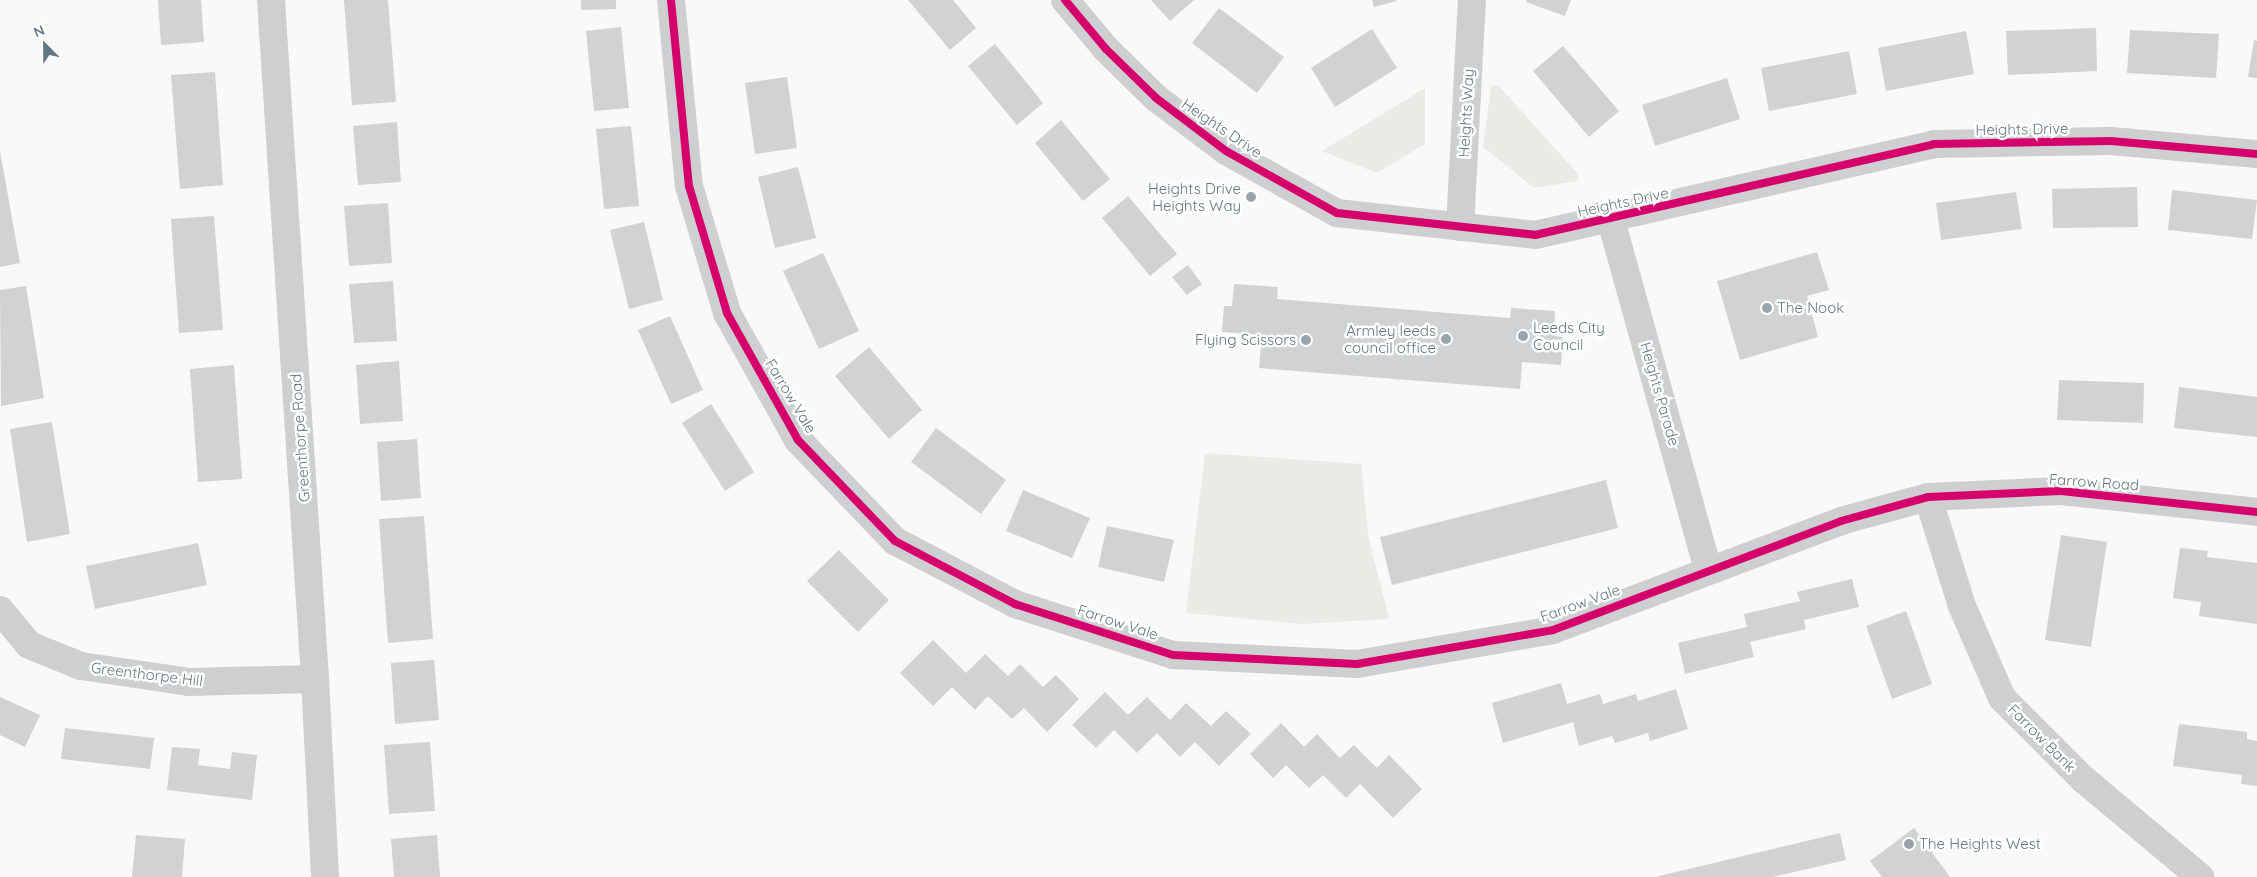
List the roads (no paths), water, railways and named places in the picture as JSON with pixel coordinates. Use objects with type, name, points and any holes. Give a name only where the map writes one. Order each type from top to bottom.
[{"type":"street","name":"Greenthorpe Road","points":[[271,0],[316,679],[325,877]]},
{"type":"street","name":"Farrow Vale","points":[[671,0],[689,186],[727,313],[798,440],[895,541],[1016,604],[1173,655],[1358,664],[1553,630],[1708,569],[1841,521],[1928,497]]},
{"type":"street","name":"Heights Drive","points":[[1065,0],[1106,49],[1156,98],[1226,151],[1337,213],[1535,235],[1611,220],[1934,144],[2111,141],[2257,154]]},
{"type":"street","name":"Heights Way","points":[[1460,226],[1472,0]]},
{"type":"street","name":"Heights Parade","points":[[1611,220],[1708,569]]},
{"type":"street","name":"Farrow Road","points":[[1928,497],[2061,492],[2257,512]]},
{"type":"street","name":"Farrow Bank","points":[[1928,497],[1962,606],[2002,698],[2083,779],[2200,877]]},
{"type":"street","name":"Greenthorpe Hill","points":[[0,610],[29,645],[81,666],[189,682],[316,679]]},
{"type":"place","name":"Heights Drive Heights Way","points":[[1251,197]]},
{"type":"place","name":"The Nook","points":[[1767,308]]},
{"type":"place","name":"Leeds City Council","points":[[1523,336]]},
{"type":"place","name":"Armley leeds council office","points":[[1446,339]]},
{"type":"place","name":"Flying Scissors","points":[[1306,340]]},
{"type":"place","name":"The Heights West","points":[[1909,844]]}]
